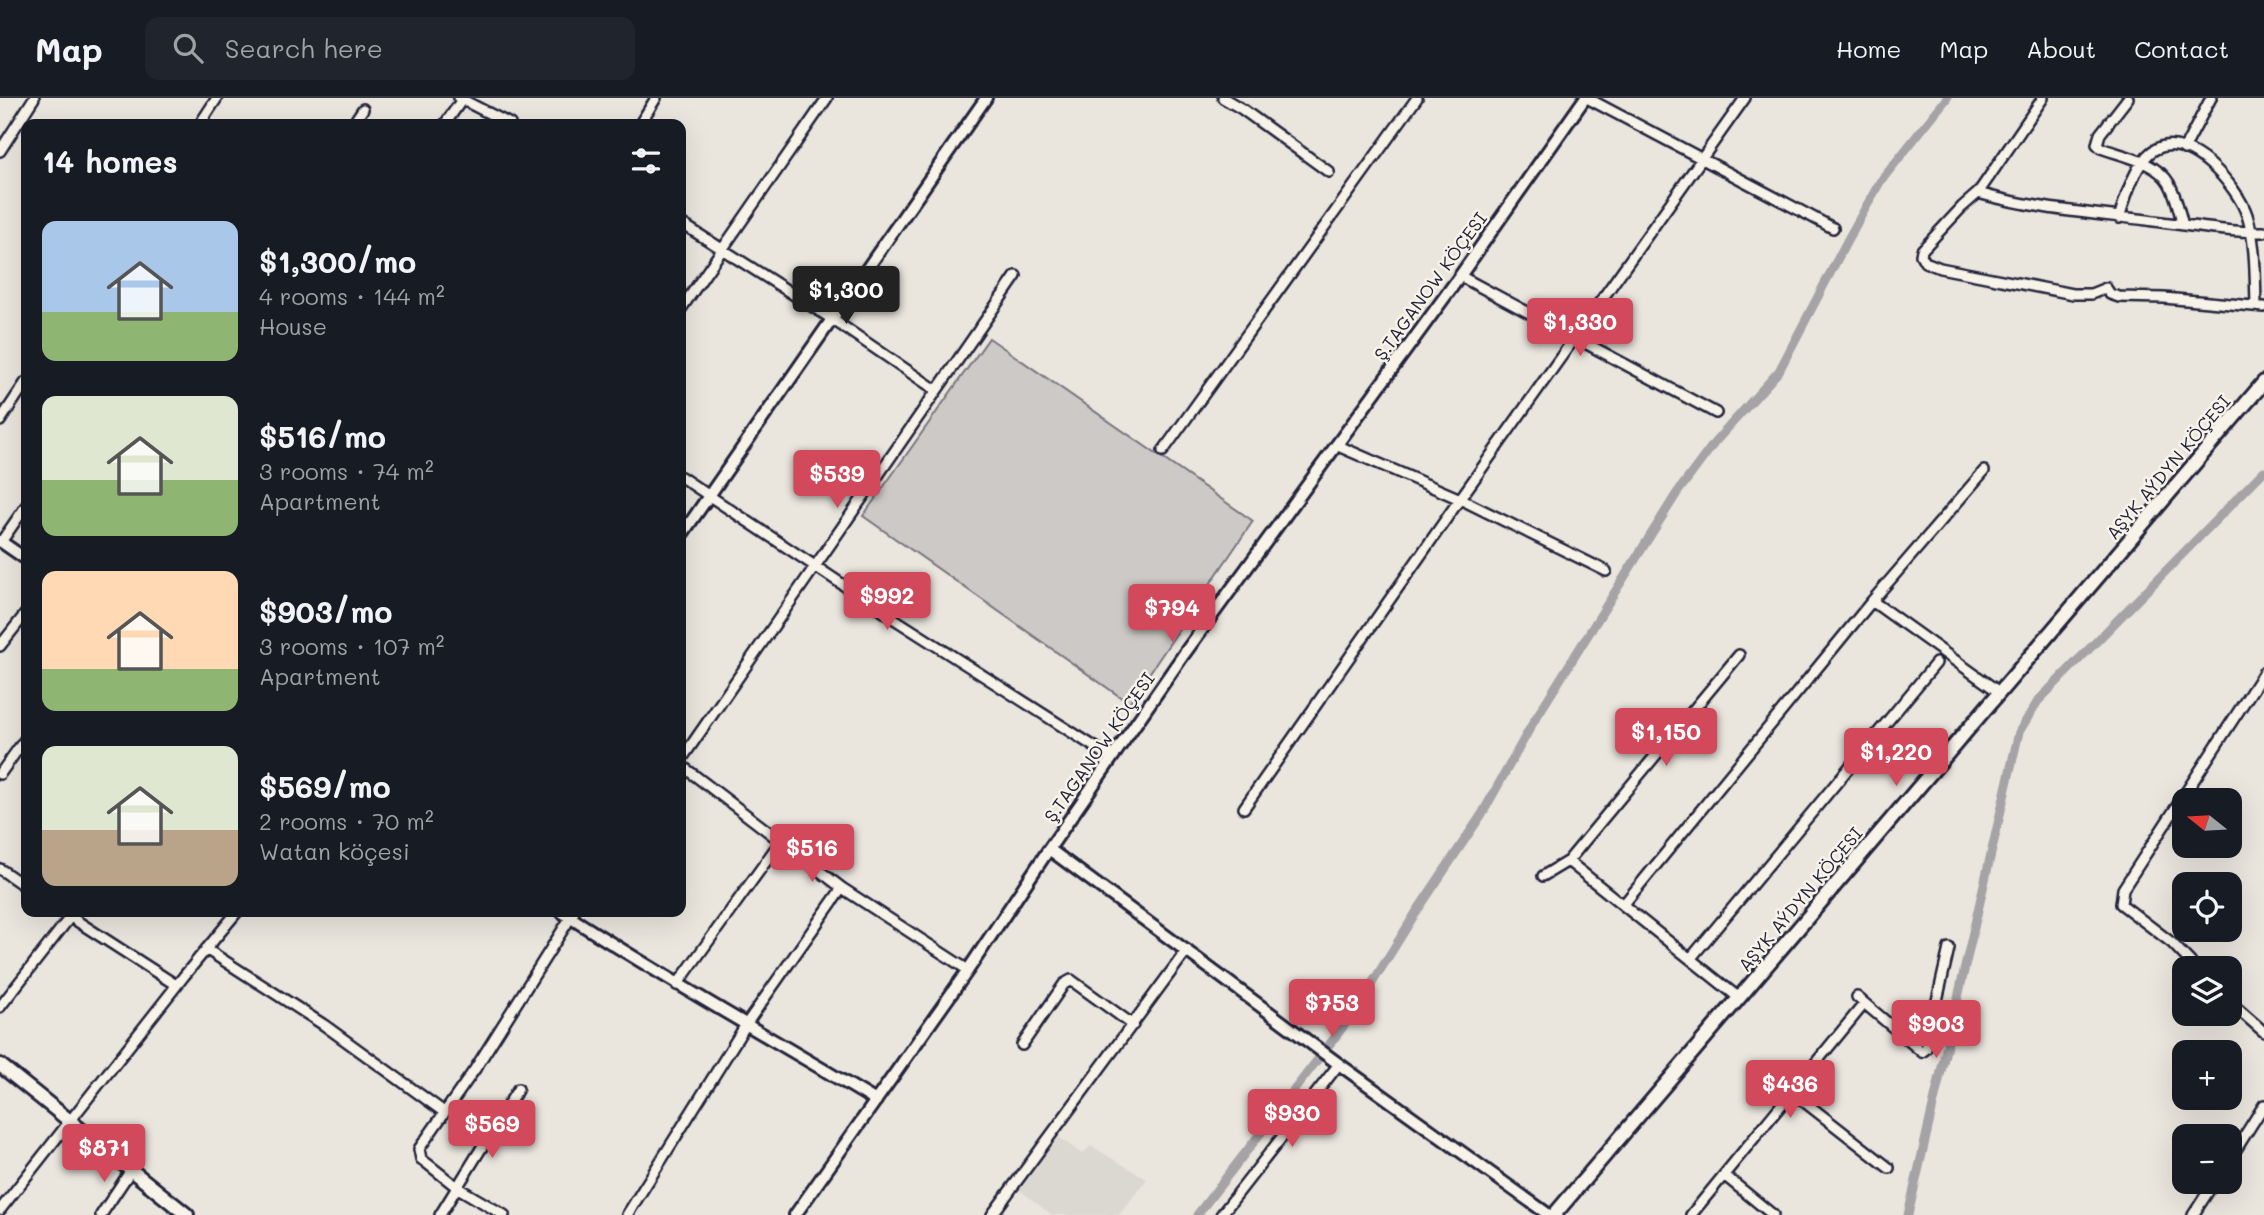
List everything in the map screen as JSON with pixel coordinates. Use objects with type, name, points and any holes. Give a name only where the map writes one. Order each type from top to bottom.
[{"type":"main road","name":"AŞYK AÝDYN KÖÇESI","points":[[1551,1215],[2264,382]]},
{"type":"main road","points":[[0,1065],[187,1215]]},
{"type":"street","points":[[0,151],[34,98]]},
{"type":"street","points":[[203,119],[217,98]]},
{"type":"street","points":[[643,119],[656,98]]},
{"type":"street","points":[[686,302],[827,98]]},
{"type":"street","points":[[686,529],[986,98]]},
{"type":"street","points":[[1223,98],[1328,172]]},
{"type":"street","points":[[1163,451],[1417,98]]},
{"type":"street","points":[[1586,98],[1833,228]]},
{"type":"street","name":"Ş.TAGANOW KÖÇESI","points":[[794,1215],[968,970],[1048,849],[1184,654],[1586,98]]},
{"type":"street","points":[[1244,808],[1745,98]]},
{"type":"street","points":[[2043,98],[1978,193],[1922,250],[1921,255],[1930,266],[2073,294],[2091,294],[2106,288],[2110,294],[2119,297],[2260,306],[2247,214],[2239,197],[2209,162],[2184,149],[2167,146],[2155,149],[2133,179],[2119,218]]},
{"type":"street","points":[[2128,98],[2100,134],[2097,144],[2160,172],[2169,183],[2183,225]]},
{"type":"street","points":[[2184,149],[2211,98]]},
{"type":"street","points":[[448,119],[461,99],[500,119]]},
{"type":"street","points":[[356,119],[363,109]]},
{"type":"street","points":[[1978,193],[2008,202],[2059,211],[2264,232]]},
{"type":"street","points":[[686,226],[832,319],[936,390]]},
{"type":"street","points":[[1460,275],[1716,413]]},
{"type":"street","points":[[686,755],[1016,276]]},
{"type":"street","points":[[0,421],[21,390]]},
{"type":"street","points":[[1336,445],[1460,499],[1606,571]]},
{"type":"street","points":[[1624,904],[1872,601],[1984,471]]},
{"type":"street","points":[[686,480],[1112,758]]},
{"type":"street","points":[[21,513],[0,541],[21,556]]},
{"type":"street","points":[[1872,601],[1999,692]]},
{"type":"street","points":[[0,646],[21,619]]},
{"type":"street","points":[[1543,876],[1568,861],[1739,655]]},
{"type":"street","points":[[1691,958],[1936,663]]},
{"type":"street","points":[[2184,956],[2172,943],[2120,904],[2123,889],[2264,672]]},
{"type":"street","points":[[0,774],[21,745]]},
{"type":"street","points":[[686,766],[842,888],[968,970]]},
{"type":"street","points":[[677,985],[780,842]]},
{"type":"street","points":[[1048,849],[1338,1063],[1551,1215]]},
{"type":"street","points":[[1568,861],[1739,998]]},
{"type":"street","points":[[0,869],[21,884]]},
{"type":"street","points":[[627,1215],[747,1023],[842,888]]},
{"type":"street","points":[[0,1007],[66,917]]},
{"type":"street","points":[[75,917],[176,985]]},
{"type":"street","points":[[0,1210],[176,985],[233,917]]},
{"type":"street","points":[[504,1215],[458,1188],[421,1159],[421,1144],[475,1069],[567,917]]},
{"type":"street","points":[[575,917],[677,985],[747,1023],[876,1101]]},
{"type":"street","points":[[1691,1215],[1793,1093],[1860,1001],[1922,1052],[1926,1049],[1949,948]]},
{"type":"street","points":[[206,949],[324,1025],[444,1112]]},
{"type":"street","points":[[992,1215],[1187,950]]},
{"type":"street","points":[[1022,1045],[1064,984],[1071,980],[1133,1025]]},
{"type":"street","points":[[2242,1013],[2264,1032]]},
{"type":"street","points":[[1221,1215],[1338,1063]]},
{"type":"street","points":[[440,1215],[518,1089]]},
{"type":"street","points":[[1793,1093],[1889,1168]]},
{"type":"street","points":[[2242,1140],[2264,1105]]},
{"type":"street","points":[[101,1215],[131,1170]]},
{"type":"street","points":[[1724,1175],[1773,1215]]},
{"type":"street","points":[[2193,1215],[2207,1194]]},
{"type":"shaded area","points":[[989,338],[1253,521],[1129,703],[863,516]]},
{"type":"shaded area","points":[[1059,1137],[1082,1154],[1091,1146],[1147,1179],[1119,1215],[1052,1215],[1018,1189]]},
{"type":"waterway","points":[[1197,1215],[1353,1014],[1415,914],[1482,814],[1534,721],[1677,493],[1715,442],[1779,371],[1880,182],[1947,98]]},
{"type":"waterway","points":[[1908,1215],[2019,732],[2038,701],[2264,471]]}]
